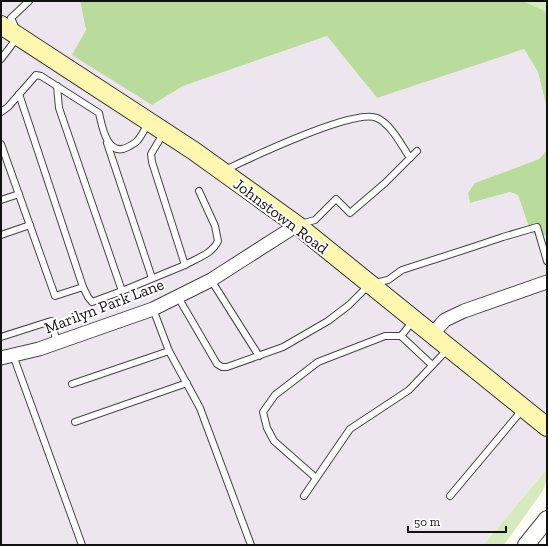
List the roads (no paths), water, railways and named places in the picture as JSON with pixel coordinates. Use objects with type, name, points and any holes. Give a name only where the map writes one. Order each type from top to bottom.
[{"type":"main road","name":"Johnstown Road","points":[[1,26],[194,151],[297,225],[547,427]]},
{"type":"street","name":"Marilyn Park Lane","points":[[7,356],[39,349],[153,309],[211,280],[297,225]]},
{"type":"street","points":[[432,334],[445,320],[464,311],[547,282]]},
{"type":"street","points":[[526,545],[547,519]]},
{"type":"lane","points":[[1,59],[18,37],[12,18],[29,1]]},
{"type":"lane","points":[[1,112],[8,107],[36,75],[41,76],[99,113],[105,137],[152,278]]},
{"type":"lane","points":[[57,86],[59,108],[122,291]]},
{"type":"lane","points":[[19,94],[83,287],[92,302],[185,264],[208,253],[215,247],[218,241],[215,226],[199,191]]},
{"type":"lane","points":[[222,172],[287,141],[355,118],[369,116],[377,117],[386,123],[410,158]]},
{"type":"lane","points":[[105,137],[111,146],[118,149],[125,148],[137,141],[149,122]]},
{"type":"lane","points":[[164,132],[151,154],[152,162],[185,264]]},
{"type":"lane","points":[[1,144],[55,296],[83,287]]},
{"type":"lane","points":[[297,225],[315,220],[336,198],[350,213],[385,183],[417,151]]},
{"type":"lane","points":[[1,200],[19,194]]},
{"type":"lane","points":[[1,235],[30,225]]},
{"type":"lane","points":[[178,297],[217,364],[222,367],[227,367],[283,347],[328,321],[349,305],[370,284],[388,280],[402,270],[537,227],[547,261]]},
{"type":"lane","points":[[211,280],[258,356]]},
{"type":"lane","points":[[153,309],[169,351],[200,408],[251,545]]},
{"type":"lane","points":[[401,336],[414,319]]},
{"type":"lane","points":[[1,337],[51,321],[57,342]]},
{"type":"lane","points":[[316,478],[274,441],[267,428],[263,412],[274,395],[318,362],[385,336],[401,336],[432,365]]},
{"type":"lane","points":[[304,496],[350,429],[408,390],[450,348]]},
{"type":"lane","points":[[72,384],[169,351]]},
{"type":"lane","points":[[7,356],[82,545]]},
{"type":"lane","points":[[75,422],[187,383]]},
{"type":"lane","points":[[450,496],[524,408]]}]
